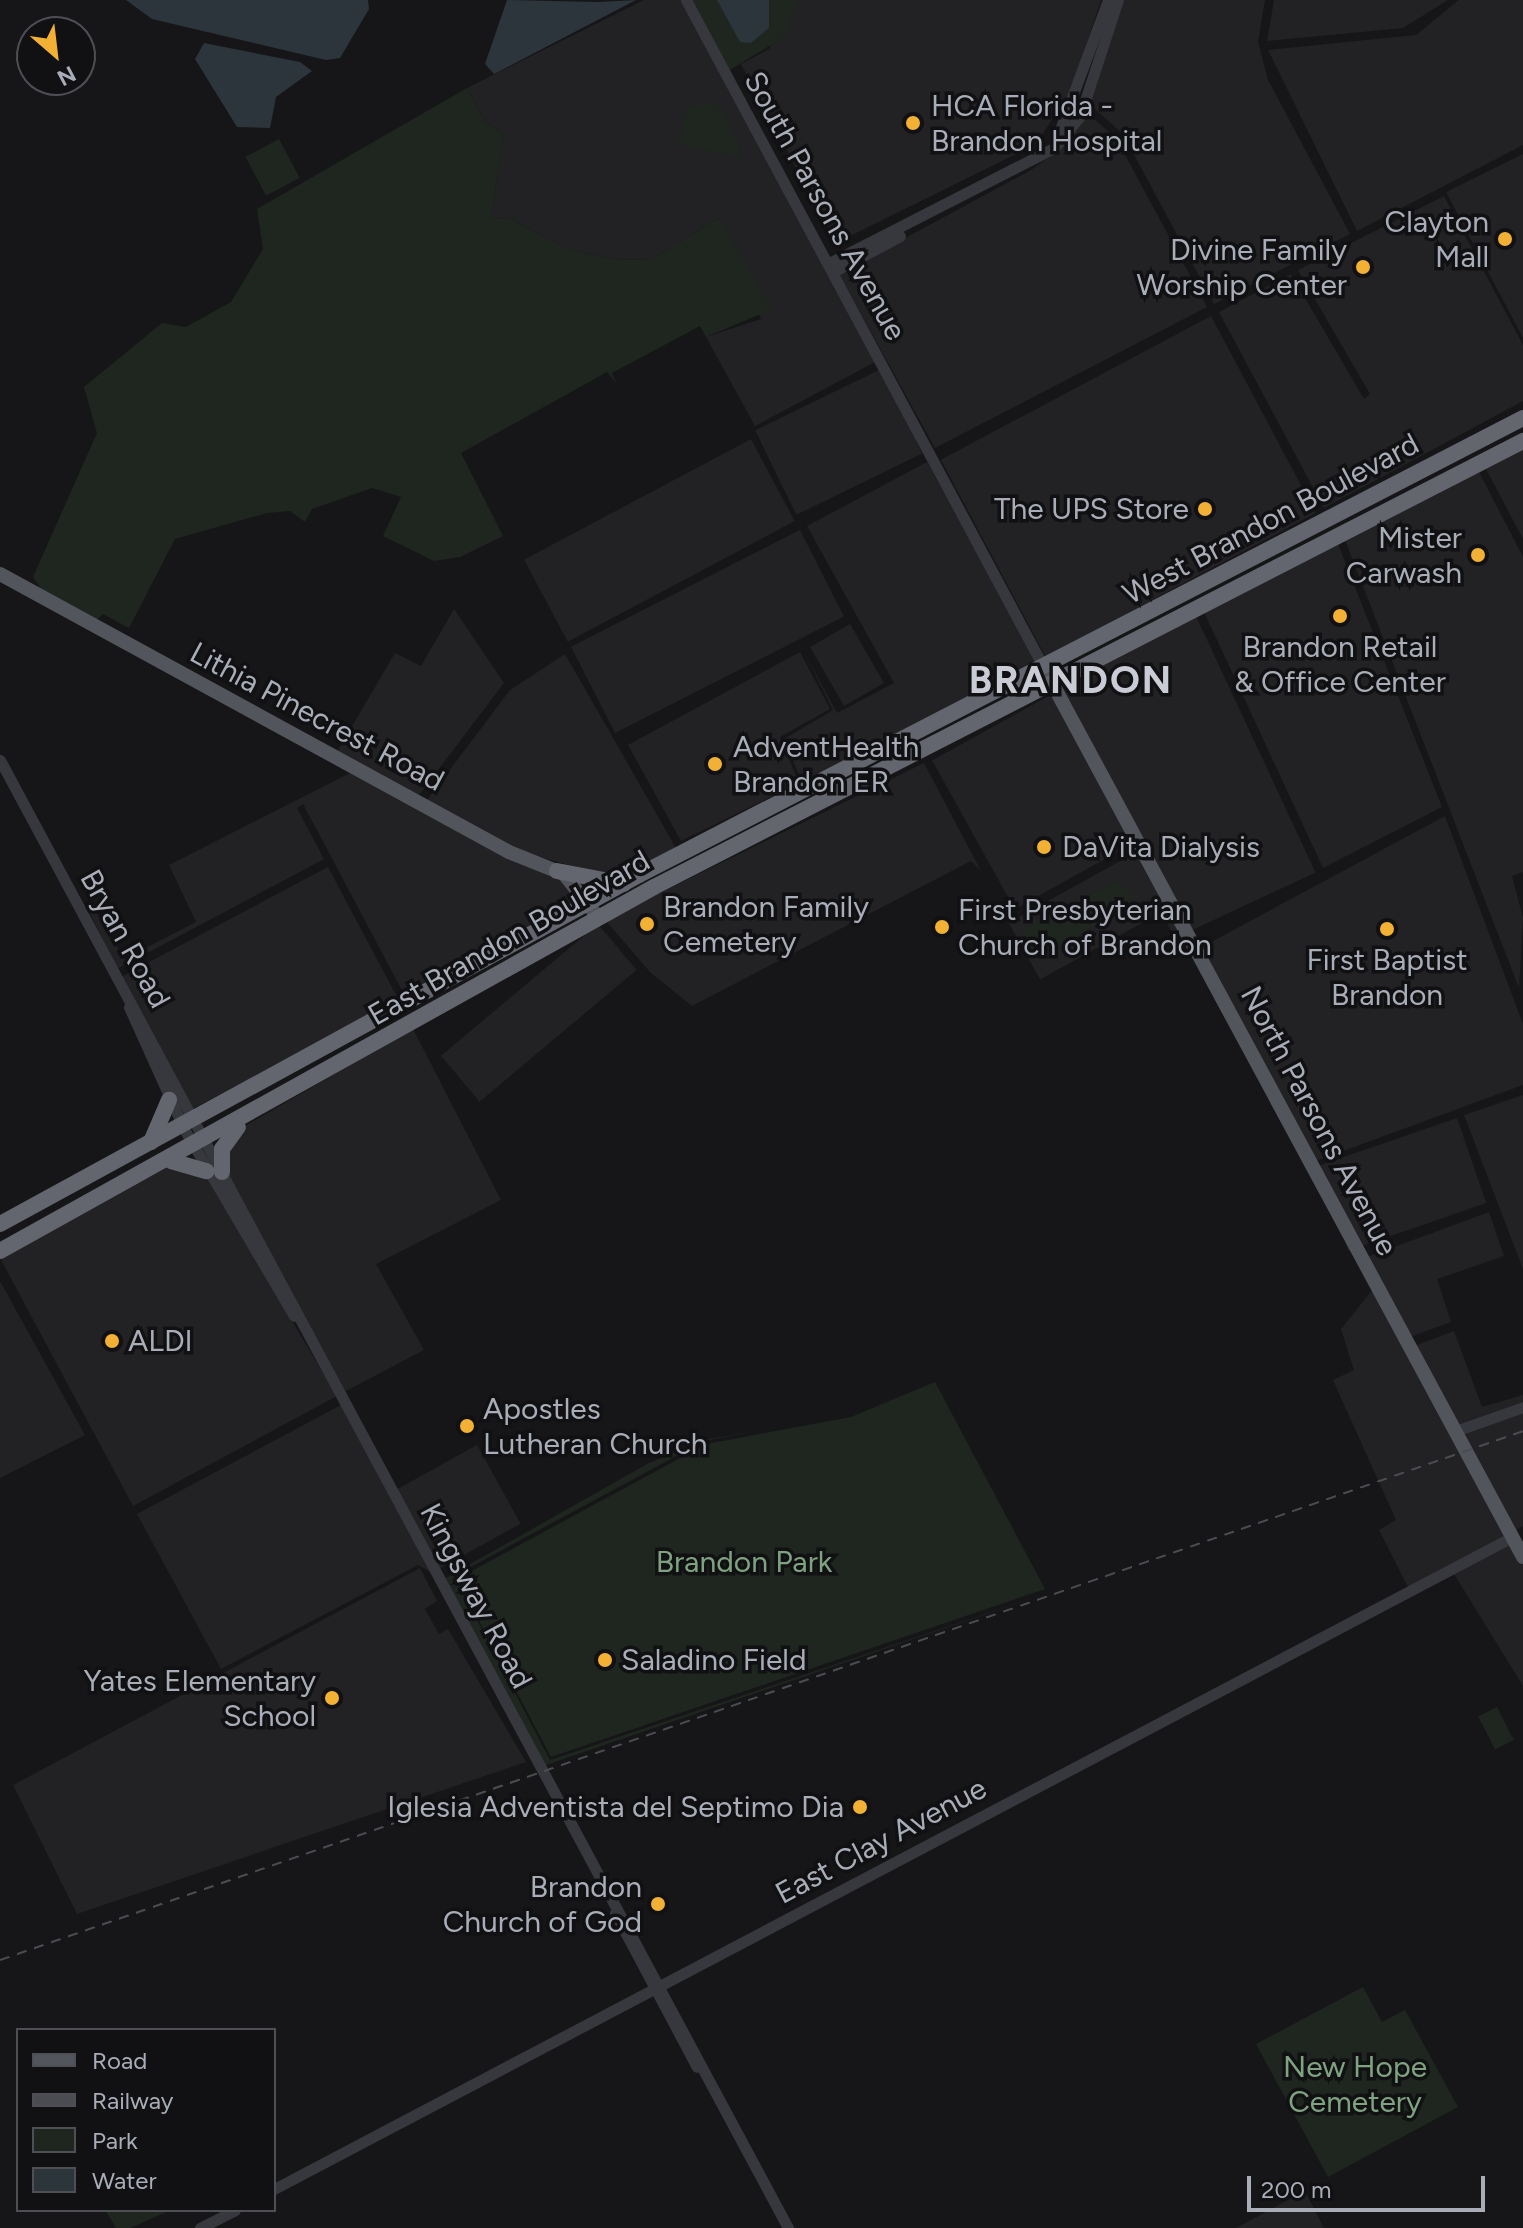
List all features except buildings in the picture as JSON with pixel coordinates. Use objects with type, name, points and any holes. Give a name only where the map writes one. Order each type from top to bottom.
[{"type":"highway","name":"West Brandon Boulevard","points":[[1044,668],[1523,418]]},
{"type":"highway","name":"West Brandon Boulevard","points":[[1052,684],[1523,441]]},
{"type":"highway","points":[[1337,537],[1344,523],[1383,503],[1383,493]]},
{"type":"highway","points":[[1289,562],[1293,552],[1325,534],[1327,522]]},
{"type":"highway","name":"East Brandon Boulevard","points":[[0,1251],[240,1123],[594,910],[624,884],[1044,668]]},
{"type":"highway","name":"East Brandon Boulevard","points":[[0,1224],[594,910],[1052,684]]},
{"type":"highway","points":[[557,871],[624,884]]},
{"type":"highway","points":[[144,1149],[163,1126],[169,1100]]},
{"type":"highway","points":[[171,1161],[214,1171],[222,1149],[240,1123]]},
{"type":"main road","name":"Lithia Pinecrest Road","points":[[0,574],[509,852],[557,871],[594,910]]},
{"type":"main road","name":"North Parsons Avenue","points":[[1044,668],[1523,1557]]},
{"type":"street","name":"South Parsons Avenue","points":[[686,0],[1044,668]]},
{"type":"street","points":[[1100,42],[1108,0]]},
{"type":"street","points":[[831,267],[980,192],[1047,152],[1068,119],[1118,0]]},
{"type":"street","name":"Bryan Road","points":[[0,760],[122,988],[190,1126]]},
{"type":"street","points":[[122,988],[169,1100],[190,1126]]},
{"type":"street","name":"Kingsway Road","points":[[190,1126],[315,1345],[788,2228]]},
{"type":"street","points":[[1455,1431],[1523,1407]]},
{"type":"street","name":"East Clay Avenue","points":[[276,2188],[1512,1537]]},
{"type":"street","points":[[200,2228],[231,2212]]},
{"type":"shaded area","points":[[644,0],[681,0],[877,361],[755,426],[706,337],[761,319],[719,218],[652,259],[614,260],[565,248],[511,219],[491,218],[504,134],[486,123],[467,88]]},
{"type":"shaded area","name":"HCA Florida - Brandon Hospital","points":[[797,0],[1101,0],[1071,91],[1036,144],[846,238],[828,228],[741,64],[769,49]]},
{"type":"shaded area","points":[[1123,0],[1265,0],[1258,42],[1268,80],[1350,234],[1214,304],[1123,134],[1089,104]]},
{"type":"shaded area","points":[[1274,0],[1448,0],[1403,28],[1267,41]]},
{"type":"shaded area","points":[[1459,0],[1523,0],[1523,145],[1357,231],[1268,50],[1416,35]]},
{"type":"shaded area","points":[[1086,112],[1116,138],[1207,307],[935,448],[839,274],[1031,170],[1058,151]]},
{"type":"shaded area","points":[[1523,154],[1523,338],[1446,192]]},
{"type":"shaded area","points":[[1444,196],[1523,345],[1523,401],[1324,508],[1219,312],[1291,274],[1364,399],[1370,394],[1298,270]]},
{"type":"shaded area","points":[[1211,316],[1316,513],[1046,657],[941,460]]},
{"type":"shaded area","points":[[881,369],[922,453],[796,515],[755,430]]},
{"type":"shaded area","points":[[751,439],[795,521],[568,642],[524,560]]},
{"type":"shaded area","points":[[1523,450],[1523,539],[1486,469]]},
{"type":"shaded area","points":[[927,462],[1036,660],[802,782],[784,739],[833,710],[803,650],[837,713],[894,683],[807,526]]},
{"type":"shaded area","points":[[1479,472],[1523,557],[1523,872],[1512,876],[1523,918],[1519,988],[1345,540]]},
{"type":"shaded area","points":[[800,530],[844,616],[615,733],[571,647]]},
{"type":"shaded area","points":[[1338,544],[1442,807],[1323,868],[1204,612]]},
{"type":"shaded area","points":[[454,609],[504,683],[419,795],[337,752],[395,653],[421,666]]},
{"type":"shaded area","points":[[1196,616],[1316,872],[1174,938],[1055,682]]},
{"type":"shaded area","points":[[850,624],[884,683],[844,706],[810,647]]},
{"type":"shaded area","name":"AdventHealth Brandon ER","points":[[800,652],[830,709],[780,737],[799,783],[681,841],[628,745]]},
{"type":"shaded area","points":[[565,654],[676,848],[618,878],[517,851],[427,800],[510,690]]},
{"type":"shaded area","points":[[1052,694],[1134,843],[1015,909],[932,760]]},
{"type":"shaded area","points":[[924,763],[981,871],[971,861],[692,1006],[650,972],[605,920]]},
{"type":"shaded area","points":[[354,771],[553,874],[581,897],[405,996],[303,804],[297,808],[324,859],[117,969],[87,907],[92,905],[124,959],[196,922],[169,865]]},
{"type":"shaded area","points":[[1445,816],[1523,1024],[1523,1085],[1316,1161],[1202,947]]},
{"type":"shaded area","points":[[1138,851],[1170,908],[1040,980],[1009,923]]},
{"type":"shaded area","points":[[328,867],[398,999],[192,1109],[121,977]]},
{"type":"shaded area","points":[[598,924],[637,970],[480,1102],[441,1056]]},
{"type":"shaded area","points":[[413,1029],[501,1200],[376,1264],[424,1350],[344,1392],[226,1171],[226,1151],[243,1127]]},
{"type":"shaded area","points":[[1523,1095],[1523,1269],[1464,1115]]},
{"type":"shaded area","points":[[1457,1118],[1486,1203],[1348,1251],[1319,1166]]},
{"type":"shaded area","points":[[172,1165],[204,1174],[337,1396],[133,1506],[0,1258]]},
{"type":"shaded area","points":[[1489,1212],[1504,1256],[1437,1279],[1451,1322],[1410,1337],[1367,1257]]},
{"type":"shaded area","points":[[0,1281],[85,1435],[0,1478]]},
{"type":"shaded area","points":[[1374,1288],[1507,1535],[1408,1587],[1379,1530],[1396,1520],[1333,1380],[1354,1370],[1341,1329]]},
{"type":"shaded area","points":[[1454,1331],[1482,1407],[1523,1395],[1523,1402],[1457,1425],[1414,1346]]},
{"type":"shaded area","points":[[341,1405],[431,1572],[418,1565],[221,1669],[137,1514]]},
{"type":"shaded area","points":[[1523,1411],[1523,1526],[1514,1531],[1462,1433]]},
{"type":"shaded area","points":[[477,1445],[521,1524],[440,1568],[397,1490]]},
{"type":"shaded area","points":[[1511,1543],[1523,1565],[1523,1686],[1454,1574]]},
{"type":"shaded area","name":"Yates Elementary School","points":[[420,1568],[437,1601],[425,1609],[439,1634],[448,1629],[526,1762],[77,1914],[13,1785]]},
{"type":"shaded area","points":[[1305,2191],[1324,2228],[1236,2228]]},
{"type":"green space","points":[[686,0],[797,0],[797,3],[784,37],[725,73]]},
{"type":"green space","points":[[467,88],[486,123],[504,134],[491,218],[511,219],[565,248],[614,260],[652,259],[719,218],[772,309],[706,337],[700,326],[612,373],[616,383],[607,372],[461,453],[503,536],[460,557],[434,561],[383,536],[401,497],[372,488],[312,509],[305,522],[290,511],[267,513],[175,539],[129,628],[103,614],[96,621],[44,593],[33,577],[97,433],[84,387],[162,323],[186,327],[231,302],[263,249],[257,209]]},
{"type":"green space","points":[[716,102],[742,157],[679,145],[688,107]]},
{"type":"green space","points":[[279,139],[300,178],[266,196],[245,157]]},
{"type":"green space","points":[[1116,881],[1130,891],[1128,908],[1042,955],[1031,950],[1022,930]]},
{"type":"green space","name":"Brandon Park","points":[[935,1382],[1045,1589],[551,1757],[457,1579],[706,1444],[851,1417]]},
{"type":"green space","points":[[762,1430],[704,1441],[454,1576],[550,1760],[1045,1594],[546,1765],[444,1579],[647,1464],[703,1440]]},
{"type":"green space","points":[[1497,1707],[1514,1740],[1495,1750],[1478,1717]]},
{"type":"green space","name":"New Hope Cemetery","points":[[1363,1987],[1382,2022],[1405,2010],[1458,2107],[1328,2177],[1256,2044]]},
{"type":"green space","points":[[106,2212],[166,2212],[130,2228],[116,2228]]},
{"type":"water","points":[[126,0],[368,0],[369,9],[340,58],[326,60],[152,19]]},
{"type":"water","points":[[507,0],[636,0],[494,74],[485,64]]},
{"type":"water","points":[[717,0],[769,0],[769,28],[751,43],[740,42]]},
{"type":"water","points":[[204,43],[300,62],[312,71],[276,97],[270,128],[237,127],[195,59]]},
{"type":"railway","points":[[0,1960],[1523,1431]]},
{"type":"place","name":"HCA Florida - Brandon Hospital","points":[[913,123]]},
{"type":"place","name":"Clayton Mall","points":[[1505,239]]},
{"type":"place","name":"Divine Family Worship Center","points":[[1363,267]]},
{"type":"place","name":"The UPS Store","points":[[1205,509]]},
{"type":"place","name":"Mister Carwash","points":[[1478,555]]},
{"type":"place","name":"Brandon Retail & Office Center","points":[[1340,616]]},
{"type":"place","name":"AdventHealth Brandon ER","points":[[715,764]]},
{"type":"place","name":"DaVita Dialysis","points":[[1044,847]]},
{"type":"place","name":"Brandon Family Cemetery","points":[[647,924]]},
{"type":"place","name":"First Presbyterian Church of Brandon","points":[[942,927]]},
{"type":"place","name":"First Baptist Brandon","points":[[1387,929]]},
{"type":"place","name":"ALDI","points":[[112,1341]]},
{"type":"place","name":"Apostles Lutheran Church","points":[[467,1426]]},
{"type":"place","name":"Saladino Field","points":[[605,1660]]},
{"type":"place","name":"Yates Elementary School","points":[[332,1698]]},
{"type":"place","name":"Iglesia Adventista del Septimo Dia","points":[[860,1807]]},
{"type":"place","name":"Brandon Church of God","points":[[658,1904]]},
{"type":"district","name":"BRANDON","points":[[1071,681]]}]
